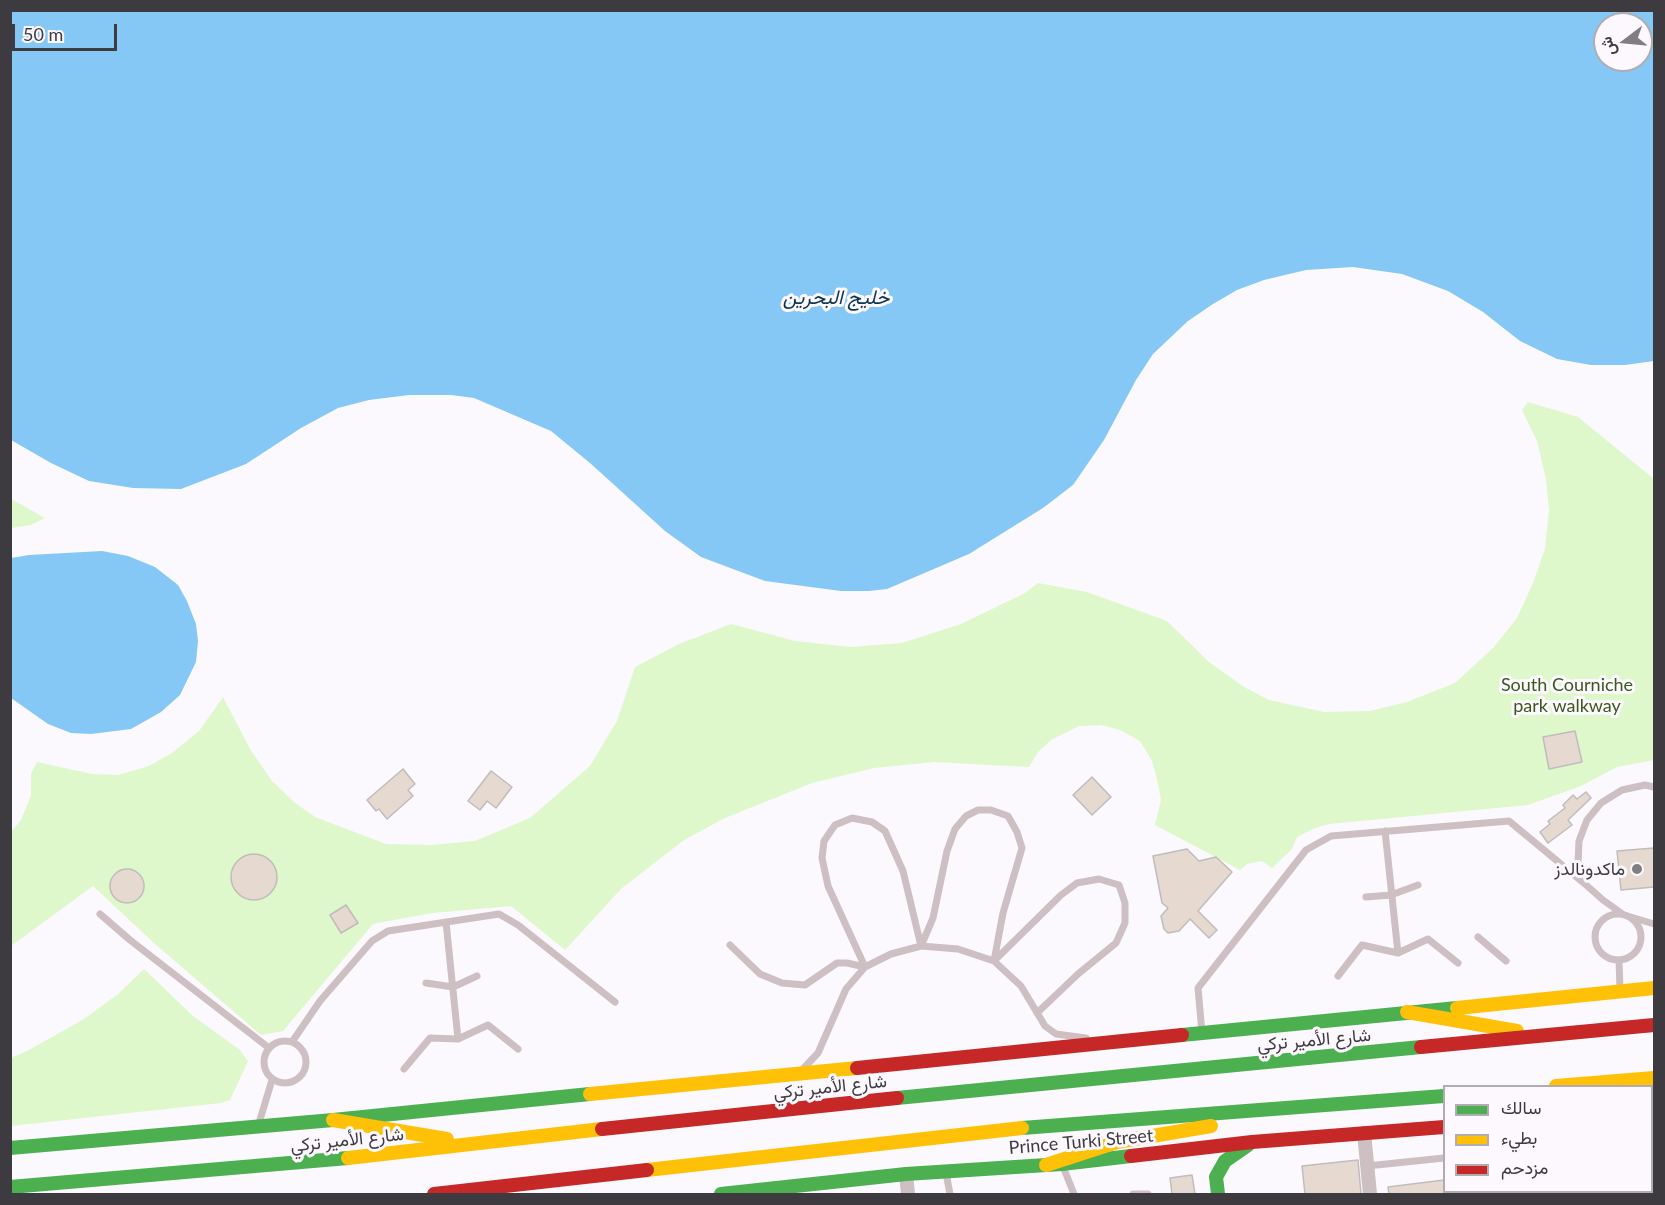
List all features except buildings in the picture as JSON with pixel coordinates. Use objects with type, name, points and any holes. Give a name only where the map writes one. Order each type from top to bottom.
[{"type":"main road","points":[[10,1148],[333,1120],[1654,988]]},
{"type":"main road","points":[[1407,1012],[1544,1036]]},
{"type":"main road","name":"شارع الأمير تركي","points":[[10,1187],[319,1162],[471,1143],[980,1089],[1654,1025]]},
{"type":"main road","points":[[1568,1085],[1654,1078]]},
{"type":"main road","points":[[434,1194],[1017,1128],[1443,1096]]},
{"type":"main road","points":[[1046,1165],[1117,1142],[1349,1104]]},
{"type":"main road","points":[[333,1120],[471,1143]]},
{"type":"main road","name":"Prince Turki Street","points":[[721,1194],[819,1189],[906,1174],[1062,1164],[1252,1142],[1443,1127]]},
{"type":"main road","points":[[1218,1194],[1216,1177],[1225,1161],[1252,1142]]},
{"type":"street","points":[[1364,1133],[1370,1194]]},
{"type":"street","points":[[906,1174],[908,1194]]},
{"type":"lane","points":[[1585,884],[1578,863],[1579,841],[1587,820],[1601,803],[1622,790],[1645,785],[1654,787]]},
{"type":"lane","points":[[921,946],[933,918],[947,851],[955,829],[966,816],[978,810],[991,810],[1008,816],[1017,832],[1022,848],[1003,913],[994,960]]},
{"type":"lane","points":[[865,967],[828,886],[822,858],[824,841],[835,825],[852,818],[872,822],[885,831],[903,871],[921,946]]},
{"type":"lane","points":[[1202,1033],[1198,988],[1306,850],[1331,836],[1509,821],[1585,884],[1624,915],[1640,926],[1641,942],[1633,955],[1619,960],[1599,950],[1595,935],[1596,928],[1606,916],[1613,913],[1624,915],[1654,924]]},
{"type":"lane","points":[[1385,831],[1398,952]]},
{"type":"lane","points":[[994,960],[1060,895],[1077,884],[1100,879],[1119,885],[1125,903],[1125,923],[1116,943],[1078,974],[1037,1013]]},
{"type":"lane","points":[[1366,897],[1391,895],[1419,885]]},
{"type":"lane","points":[[100,914],[269,1048]]},
{"type":"lane","points":[[292,1042],[316,1006],[372,941],[388,931],[499,914],[518,926],[615,1002]]},
{"type":"lane","points":[[446,922],[458,1039]]},
{"type":"lane","points":[[1478,937],[1506,961]]},
{"type":"lane","points":[[1338,976],[1362,945],[1398,952],[1428,939],[1458,963]]},
{"type":"lane","points":[[730,945],[760,974],[782,983],[805,985],[837,963],[865,967]]},
{"type":"lane","points":[[799,1074],[818,1053],[846,989],[865,967],[891,954],[921,946],[958,949],[994,960],[1021,986],[1045,1026],[1056,1034],[1113,1041]]},
{"type":"lane","points":[[1619,960],[1620,992]]},
{"type":"lane","points":[[426,983],[453,987],[477,976]]},
{"type":"lane","points":[[404,1069],[430,1038],[458,1039],[488,1025],[518,1049]]},
{"type":"lane","points":[[281,1041],[292,1042],[304,1053],[306,1060],[303,1074],[292,1083],[285,1084],[272,1080],[264,1068],[265,1054],[269,1048],[281,1041]]},
{"type":"lane","points":[[259,1125],[272,1080]]},
{"type":"lane","points":[[1367,1166],[1443,1158]]},
{"type":"lane","points":[[1062,1164],[1074,1194]]},
{"type":"lane","points":[[946,1171],[950,1194]]},
{"type":"lane","points":[[1134,1194],[1148,1194]]},
{"type":"green space","name":"South Courniche park walkway","points":[[1528,402],[1578,417],[1654,479],[1654,760],[1617,767],[1581,786],[1528,805],[1329,824],[1297,837],[1292,849],[1272,868],[1262,861],[1247,864],[1240,870],[1155,825],[1161,800],[1152,761],[1140,741],[1120,730],[1101,725],[1079,726],[1051,740],[1038,752],[1029,767],[934,762],[874,768],[812,783],[725,818],[684,840],[621,889],[565,950],[511,906],[432,913],[373,924],[283,1031],[261,1035],[155,944],[93,886],[11,946],[11,832],[21,820],[31,795],[31,774],[37,762],[92,774],[118,775],[149,766],[172,753],[199,731],[223,697],[250,749],[272,781],[294,802],[315,817],[386,844],[431,845],[475,841],[530,818],[590,766],[617,721],[635,667],[679,644],[731,624],[795,641],[851,647],[902,643],[961,624],[1025,593],[1038,583],[1087,592],[1167,621],[1209,662],[1244,687],[1269,700],[1324,712],[1370,711],[1407,702],[1455,683],[1493,648],[1517,618],[1533,583],[1545,549],[1549,510],[1546,479],[1537,441],[1522,410]]},
{"type":"green space","points":[[11,499],[45,518],[31,525],[11,528]]},
{"type":"green space","points":[[144,969],[193,1016],[240,1050],[248,1061],[230,1100],[221,1103],[11,1126],[11,1058],[84,1019],[117,995]]},
{"type":"water","name":"خليج البحرين","points":[[11,10],[1654,11],[1654,361],[1625,365],[1591,365],[1557,359],[1520,341],[1483,312],[1448,291],[1402,274],[1353,267],[1306,270],[1264,280],[1237,290],[1213,304],[1188,321],[1153,354],[1136,380],[1104,440],[1073,485],[1043,508],[969,554],[887,589],[841,591],[765,581],[701,557],[665,531],[551,431],[474,398],[451,395],[409,395],[369,400],[338,408],[301,428],[246,464],[181,489],[133,488],[89,481],[11,440]]},
{"type":"water","points":[[102,551],[128,556],[155,567],[178,585],[196,624],[198,641],[196,662],[180,695],[161,712],[131,729],[91,734],[71,733],[48,724],[11,698],[11,558]]},
{"type":"traffic: fast","points":[[1182,1035],[1457,1008]]},
{"type":"traffic: fast","points":[[897,1098],[1421,1047]]},
{"type":"traffic: fast","points":[[10,1148],[333,1120],[590,1094]]},
{"type":"traffic: fast","points":[[1022,1128],[1443,1096]]},
{"type":"traffic: fast","points":[[1218,1194],[1216,1177],[1225,1161],[1248,1145]]},
{"type":"traffic: fast","points":[[721,1194],[906,1174],[1062,1164],[1131,1156]]},
{"type":"traffic: fast","points":[[10,1187],[348,1158]]},
{"type":"traffic: slow","points":[[1457,1008],[1654,988]]},
{"type":"traffic: slow","points":[[1407,1012],[1517,1031]]},
{"type":"traffic: slow","points":[[590,1094],[857,1068]]},
{"type":"traffic: slow","points":[[1568,1085],[1654,1078]]},
{"type":"traffic: slow","points":[[333,1120],[447,1139]]},
{"type":"traffic: slow","points":[[1046,1165],[1117,1142],[1211,1126]]},
{"type":"traffic: slow","points":[[647,1170],[1022,1128]]},
{"type":"traffic: slow","points":[[348,1158],[602,1129]]},
{"type":"traffic: jam","points":[[1421,1047],[1654,1025]]},
{"type":"traffic: jam","points":[[857,1068],[1182,1035]]},
{"type":"traffic: jam","points":[[602,1129],[897,1098]]},
{"type":"traffic: jam","points":[[1131,1156],[1252,1142],[1443,1127]]},
{"type":"traffic: jam","points":[[434,1194],[647,1170]]},
{"type":"place","name":"ماكدونالدز","points":[[1637,869]]}]
